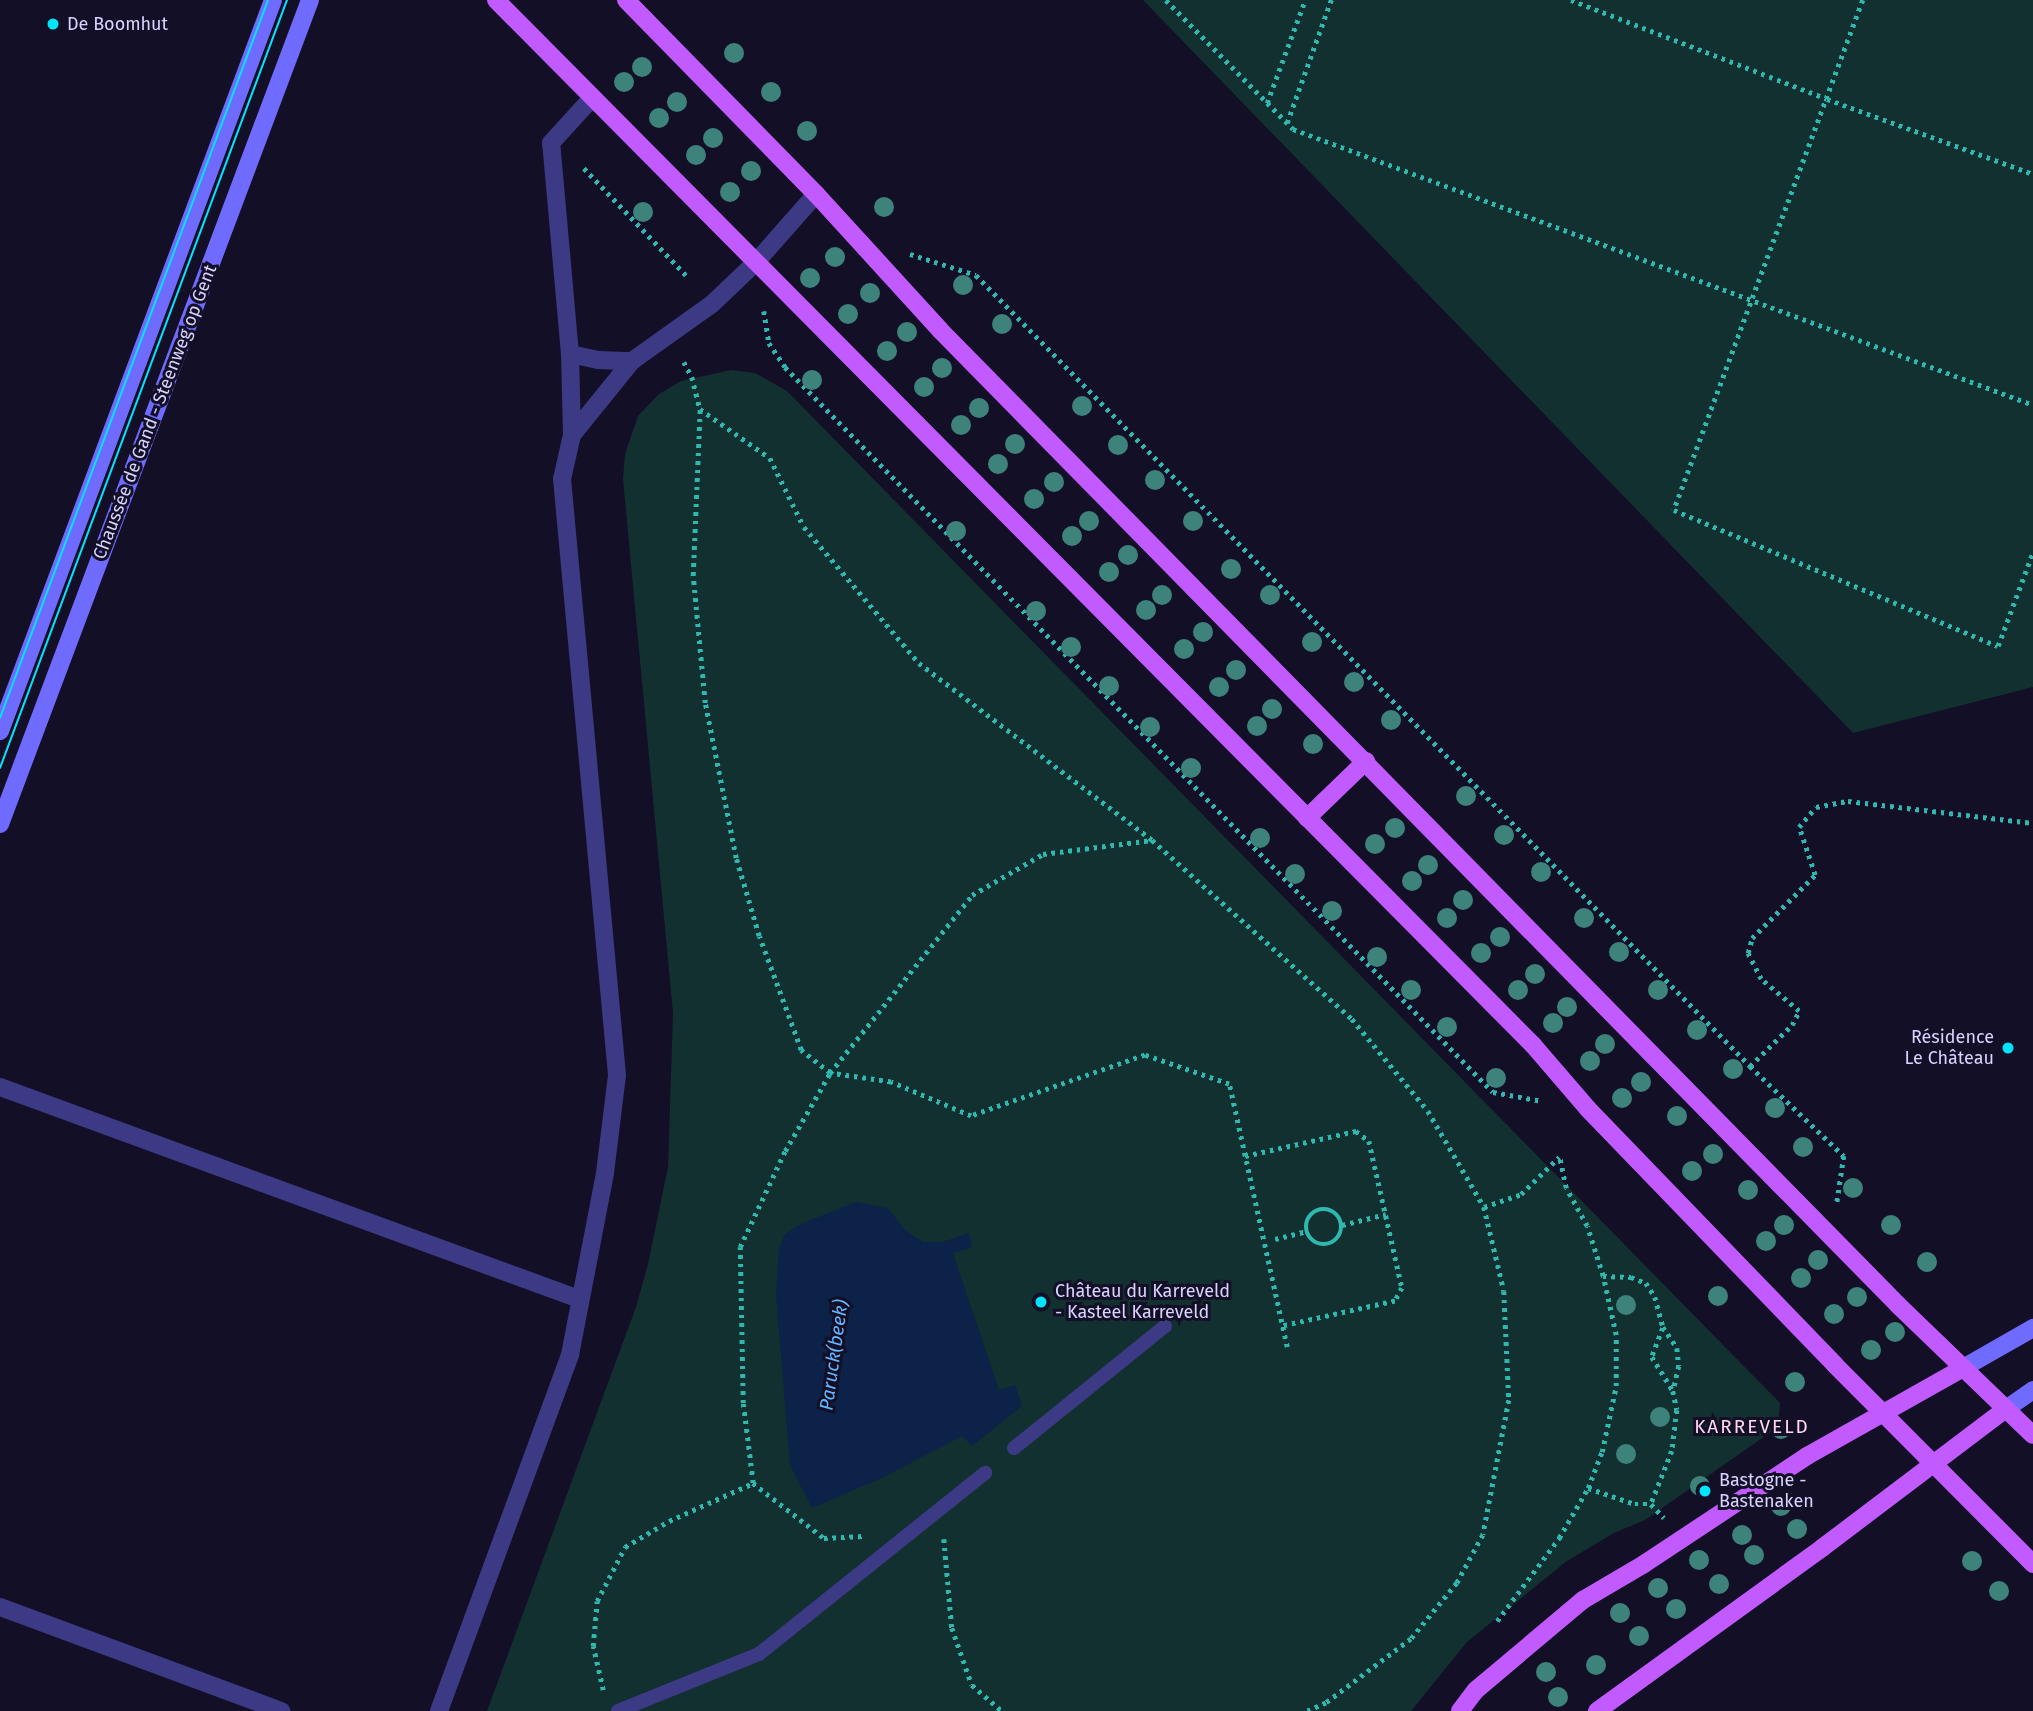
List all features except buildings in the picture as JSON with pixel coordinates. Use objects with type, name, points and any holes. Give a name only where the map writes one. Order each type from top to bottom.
[{"type":"main road","points":[[496,0],[1533,1045],[1588,1109],[2033,1564]]},
{"type":"main road","points":[[626,0],[816,194],[940,330],[2033,1435]]},
{"type":"main road","points":[[1307,818],[1366,761]]},
{"type":"main road","points":[[1460,1711],[1476,1690],[1583,1600],[1644,1564],[1807,1456],[1963,1367]]},
{"type":"main road","points":[[1597,1711],[2006,1409]]},
{"type":"street","name":"Chaussée de Gand - Steenweg op Gent","points":[[0,731],[273,0]]},
{"type":"street","name":"Chaussée de Gand - Steenweg op Gent","points":[[0,824],[310,0]]},
{"type":"street","points":[[439,1711],[570,1355],[605,1173],[617,1075],[562,479],[572,435],[570,354],[551,143],[592,98]]},
{"type":"street","points":[[572,435],[632,361],[712,304],[757,261],[816,194]]},
{"type":"street","points":[[570,354],[598,360],[632,361]]},
{"type":"street","points":[[0,1087],[579,1299]]},
{"type":"street","points":[[1963,1367],[2033,1328]]},
{"type":"street","points":[[2006,1409],[2033,1390]]},
{"type":"street","points":[[0,1607],[281,1711]]},
{"type":"lane","points":[[1014,1448],[1165,1326]]},
{"type":"lane","points":[[618,1711],[759,1654],[985,1473]]},
{"type":"path","points":[[1166,0],[1293,129],[2033,405]]},
{"type":"path","points":[[1267,103],[1305,0]]},
{"type":"path","points":[[1287,123],[1331,0]]},
{"type":"path","points":[[1571,0],[1827,99],[2033,174]]},
{"type":"path","points":[[1863,0],[1674,510],[1998,646],[2033,552]]},
{"type":"path","points":[[584,168],[686,275]]},
{"type":"path","points":[[878,261],[909,254],[976,275],[1750,1066],[1844,1156]]},
{"type":"path","points":[[757,261],[769,343],[785,367],[1493,1092],[1588,1109]]},
{"type":"path","points":[[684,362],[692,377],[700,409],[693,575],[705,703],[736,858],[759,936],[801,1050],[830,1073],[891,1083],[971,1116],[1145,1055],[1229,1084],[1287,1347]]},
{"type":"path","points":[[700,409],[770,458],[804,527],[919,663],[1152,840],[1352,1019],[1428,1111],[1484,1207],[1504,1291],[1509,1399],[1483,1535],[1457,1583],[1411,1639],[1326,1703],[1308,1711]]},
{"type":"path","points":[[1750,1066],[1791,1026],[1799,1012],[1761,979],[1748,953],[1752,938],[1815,876],[1799,827],[1816,807],[1848,801],[2033,823]]},
{"type":"path","points":[[909,1534],[824,1538],[752,1483],[743,1403],[740,1247],[785,1151],[830,1073],[972,895],[1043,854],[1152,840]]},
{"type":"path","points":[[1245,1156],[1356,1131],[1369,1141],[1402,1287],[1395,1301],[1282,1326]]},
{"type":"path","points":[[1484,1207],[1521,1194],[1559,1156],[1566,1188],[1587,1226],[1604,1276],[1616,1335],[1616,1386],[1602,1452],[1588,1488],[1559,1538],[1497,1621]]},
{"type":"path","points":[[1320,1210],[1337,1216],[1342,1225],[1335,1241],[1327,1245],[1318,1244],[1306,1231],[1312,1214],[1320,1210]]},
{"type":"path","points":[[1342,1225],[1386,1214]]},
{"type":"path","points":[[1275,1239],[1306,1231]]},
{"type":"path","points":[[1604,1276],[1631,1277],[1646,1283],[1655,1297],[1663,1327],[1677,1348],[1679,1366],[1673,1391]]},
{"type":"path","points":[[1651,1504],[1672,1451],[1678,1410],[1673,1391],[1652,1357],[1663,1327]]},
{"type":"path","points":[[605,1698],[593,1646],[597,1601],[625,1547],[669,1521],[752,1483]]},
{"type":"path","points":[[1588,1488],[1636,1504],[1651,1504],[1669,1524]]},
{"type":"path","points":[[952,1501],[944,1538],[953,1628],[972,1685],[1002,1711]]},
{"type":"green space","points":[[1143,0],[2033,0],[2033,687],[1853,733]]},
{"type":"green space","points":[[731,370],[755,373],[787,391],[1780,1403],[1778,1427],[1645,1520],[1614,1533],[1567,1561],[1467,1642],[1411,1711],[487,1711],[636,1307],[648,1264],[668,1167],[673,1013],[623,479],[625,454],[638,416],[659,394],[681,381]]},
{"type":"water","name":"Paruck(beek)","points":[[856,1202],[888,1208],[904,1229],[923,1242],[942,1242],[969,1233],[972,1247],[953,1253],[999,1390],[1015,1385],[1022,1406],[972,1446],[962,1436],[882,1478],[812,1508],[790,1465],[776,1295],[779,1248],[785,1234],[803,1223]]},
{"type":"tram line","points":[[0,718],[268,0]]},
{"type":"tram line","points":[[0,768],[287,0]]},
{"type":"place","name":"De Boomhut","points":[[53,24]]},
{"type":"place","name":"Résidence Le Château","points":[[2008,1048]]},
{"type":"place","name":"Château du Karreveld - Kasteel Karreveld","points":[[1041,1302]]},
{"type":"place","name":"Bastogne - Bastenaken","points":[[1705,1491]]},
{"type":"district","name":"KARREVELD","points":[[1752,1427]]}]
